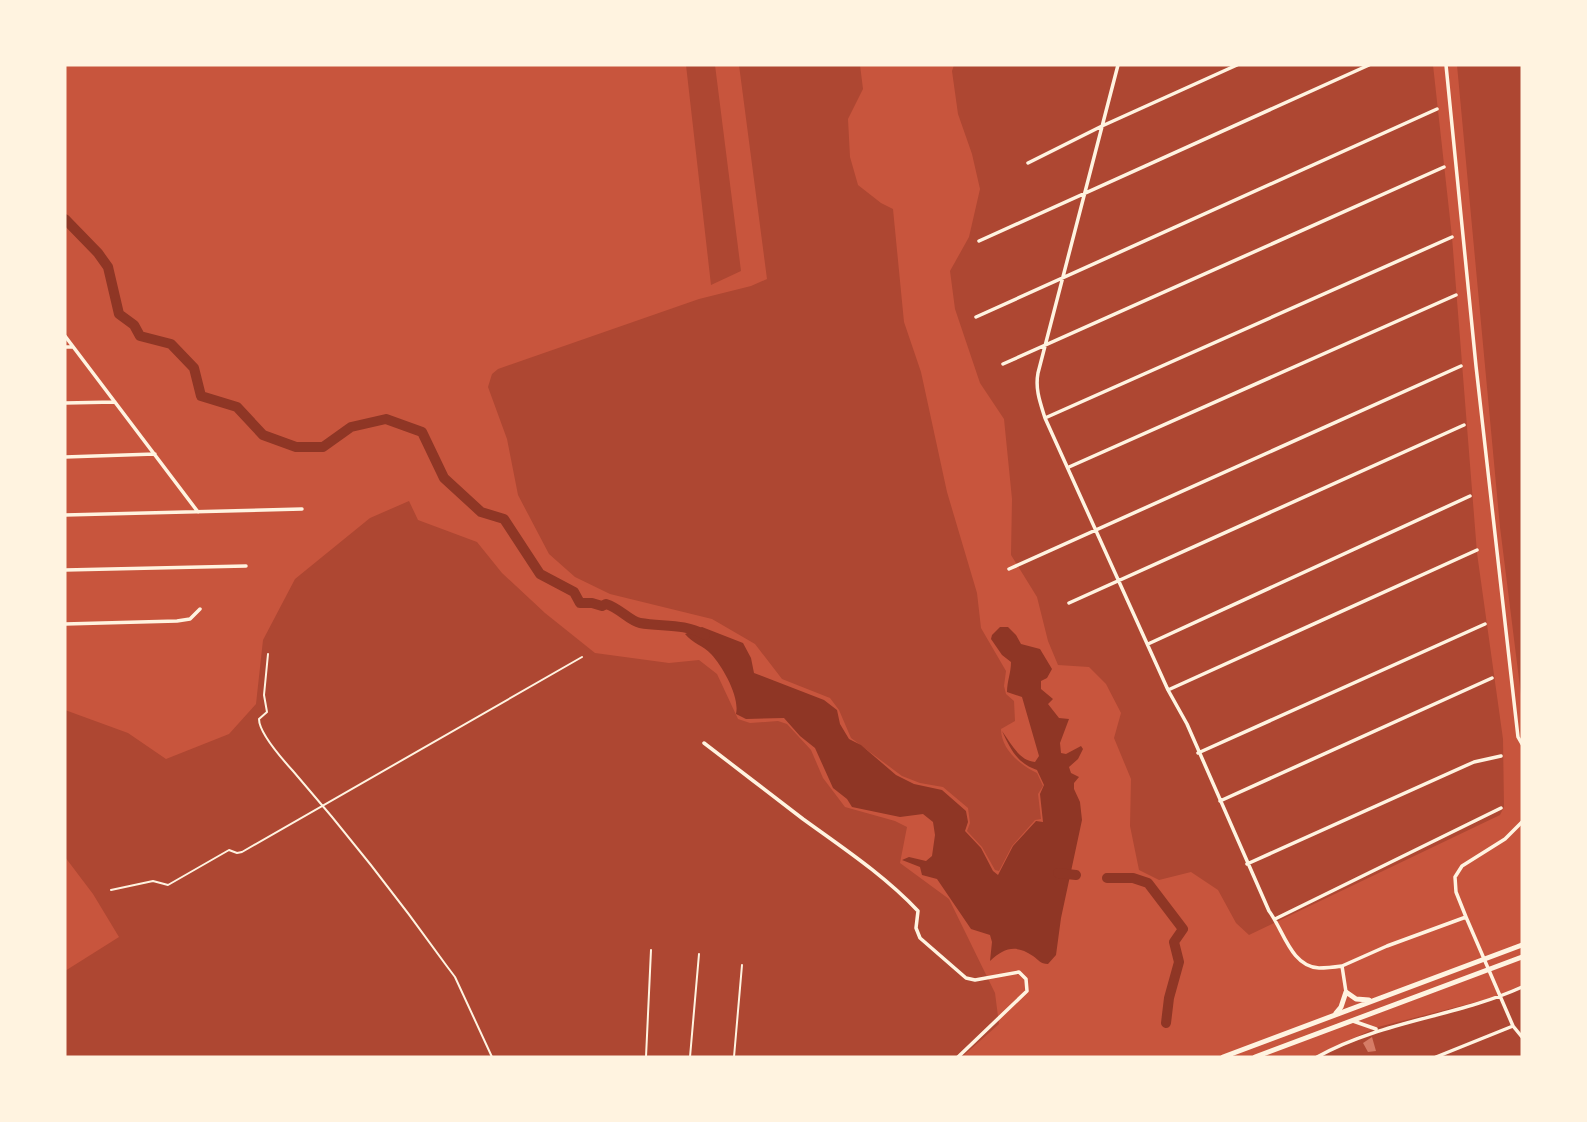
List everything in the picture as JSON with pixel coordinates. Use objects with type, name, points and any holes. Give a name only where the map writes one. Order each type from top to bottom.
[{"type":"highway","points":[[1223,1057],[1522,945]]},
{"type":"highway","points":[[1255,1057],[1522,957]]},
{"type":"highway","points":[[1333,1016],[1341,1007],[1346,992],[1356,999],[1373,1000]]},
{"type":"street","points":[[1118,65],[1036,384],[1045,418],[1168,690],[1187,724],[1247,864],[1286,944],[1300,958],[1316,968],[1342,966],[1466,917]]},
{"type":"street","points":[[1028,163],[1237,65]]},
{"type":"street","points":[[979,242],[1086,191],[1368,65]]},
{"type":"street","points":[[1446,65],[1476,366],[1518,737],[1522,744]]},
{"type":"street","points":[[976,317],[1437,109]]},
{"type":"street","points":[[1003,363],[1444,167]]},
{"type":"street","points":[[1045,418],[1452,237]]},
{"type":"street","points":[[1069,467],[1456,295]]},
{"type":"street","points":[[65,336],[198,512]]},
{"type":"street","points":[[65,347],[73,346]]},
{"type":"street","points":[[1009,569],[1461,366]]},
{"type":"street","points":[[65,403],[115,401]]},
{"type":"street","points":[[1069,603],[1464,425]]},
{"type":"street","points":[[65,457],[155,454]]},
{"type":"street","points":[[1148,644],[1470,496]]},
{"type":"street","points":[[65,515],[302,509]]},
{"type":"street","points":[[1168,690],[1477,550]]},
{"type":"street","points":[[65,570],[246,566]]},
{"type":"street","points":[[65,624],[177,621],[190,619],[200,609]]},
{"type":"street","points":[[1198,753],[1485,624]]},
{"type":"street","points":[[1219,801],[1492,678]]},
{"type":"street","points":[[704,743],[866,863],[904,897],[918,911],[916,928],[920,937],[966,978],[1018,972],[1026,979],[1027,991],[958,1057]]},
{"type":"street","points":[[1247,864],[1474,762],[1500,756]]},
{"type":"street","points":[[1275,919],[1501,808]]},
{"type":"street","points":[[1522,822],[1505,839],[1462,866],[1455,877],[1456,892],[1466,917],[1513,1027],[1522,1037]]},
{"type":"street","points":[[1342,966],[1346,992]]},
{"type":"street","points":[[1317,1057],[1378,1030],[1500,997],[1522,987]]},
{"type":"street","points":[[1353,1021],[1378,1030]]},
{"type":"street","points":[[1436,1057],[1513,1027]]},
{"type":"lane","points":[[268,654],[264,695],[267,712],[259,719],[259,727],[451,971],[492,1057]]},
{"type":"lane","points":[[111,891],[153,881],[168,885],[229,850],[242,852],[582,657]]},
{"type":"lane","points":[[646,1057],[651,950]]},
{"type":"lane","points":[[690,1057],[699,954]]},
{"type":"lane","points":[[734,1057],[742,965]]},
{"type":"shaded area","points":[[686,65],[715,65],[741,271],[711,285]]},
{"type":"shaded area","points":[[739,65],[860,65],[863,89],[848,119],[850,157],[858,185],[893,209],[904,322],[921,372],[947,492],[977,593],[981,628],[1006,671],[1006,694],[1014,701],[1015,721],[1001,729],[1002,736],[1008,750],[1024,766],[1037,773],[1043,786],[1038,794],[1041,819],[1035,820],[1012,846],[999,871],[995,870],[982,847],[967,831],[970,823],[968,808],[943,787],[902,776],[851,738],[839,710],[830,698],[782,679],[755,644],[712,619],[610,594],[575,577],[549,554],[518,495],[507,439],[488,387],[492,374],[498,369],[699,299],[751,286],[767,279]]},
{"type":"shaded area","points":[[954,65],[1433,65],[1452,237],[1477,553],[1503,739],[1504,807],[1500,815],[1249,935],[1236,923],[1218,890],[1191,872],[1159,880],[1139,870],[1130,826],[1131,779],[1114,738],[1121,713],[1106,684],[1089,667],[1058,665],[1048,641],[1037,597],[1011,555],[1012,499],[1004,419],[980,383],[955,309],[950,271],[969,237],[980,189],[972,154],[958,114],[952,71]]},
{"type":"shaded area","points":[[1457,65],[1522,65],[1522,703],[1500,527]]},
{"type":"shaded area","points":[[409,501],[418,520],[477,542],[502,573],[545,613],[595,653],[669,663],[699,660],[717,674],[738,719],[750,723],[778,721],[787,724],[811,750],[823,778],[845,807],[907,827],[900,863],[949,899],[995,993],[999,1024],[962,1057],[65,1057],[65,971],[119,937],[93,894],[65,857],[65,710],[128,733],[166,759],[229,734],[256,704],[263,640],[295,579],[370,518]]},
{"type":"shaded area","points":[[702,627],[743,643],[751,658],[754,673],[824,700],[837,710],[840,724],[849,739],[861,745],[896,775],[914,784],[942,790],[966,811],[968,822],[965,831],[981,848],[998,875],[1013,846],[1036,821],[1043,822],[1040,794],[1044,785],[1037,770],[1024,764],[1015,755],[1002,731],[1020,755],[1035,762],[1039,756],[1022,697],[1007,692],[1011,662],[1002,655],[991,639],[1000,627],[1008,627],[1021,644],[1040,649],[1052,669],[1047,678],[1041,681],[1041,689],[1053,699],[1048,704],[1059,718],[1069,719],[1060,743],[1061,753],[1066,754],[1081,746],[1083,749],[1078,759],[1069,767],[1071,773],[1079,777],[1074,783],[1074,789],[1080,802],[1082,820],[1056,955],[1048,964],[1016,949],[1000,953],[990,961],[990,935],[971,929],[937,879],[922,875],[920,867],[902,860],[909,857],[926,861],[932,856],[935,835],[933,822],[923,814],[900,817],[852,807],[847,799],[833,788],[815,748],[784,718],[746,719],[736,714],[733,691],[721,666],[708,651],[685,634]]},
{"type":"shaded area","points":[[1522,985],[1522,1057],[1312,1057],[1378,1027],[1492,998]]},
{"type":"building","points":[[1372,1037],[1376,1051],[1368,1052],[1363,1043]]},
{"type":"waterway","points":[[65,219],[108,267],[119,314],[134,325],[140,336],[171,344],[194,368],[201,396],[237,407],[263,435],[296,447],[323,447],[351,427],[386,419],[422,432],[444,478],[481,512],[504,519],[540,574],[574,592],[580,603],[602,606],[606,604],[636,622],[681,627],[705,635]]},
{"type":"waterway","points":[[1058,873],[1076,875]]},
{"type":"waterway","points":[[1107,878],[1133,878],[1148,883],[1183,929],[1174,942],[1179,962],[1169,998],[1166,1023]]}]
